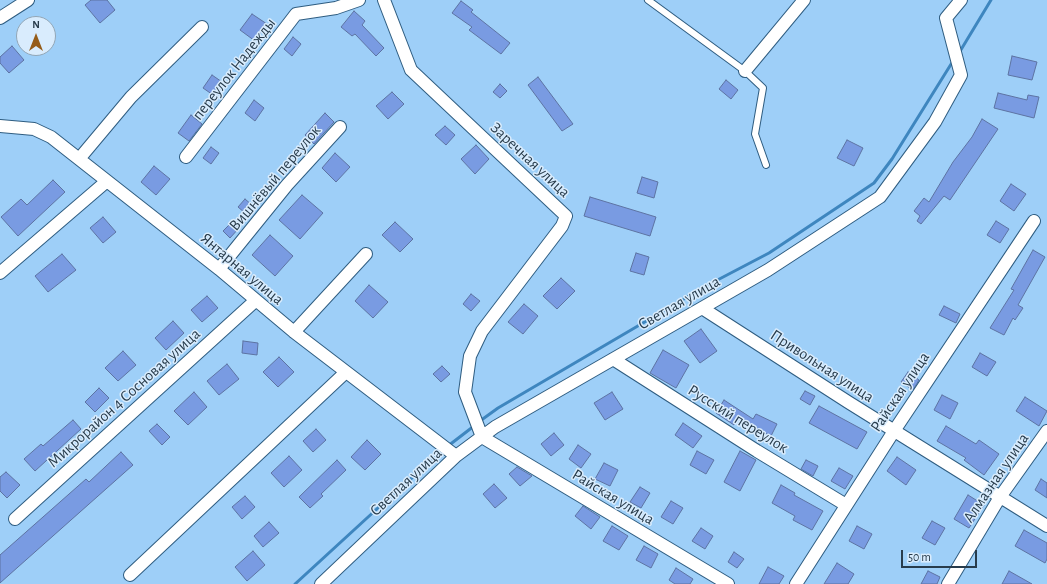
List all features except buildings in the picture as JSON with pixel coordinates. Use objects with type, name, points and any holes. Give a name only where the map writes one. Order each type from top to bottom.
[{"type":"street","points":[[0,18],[28,0]]},
{"type":"street","name":"переулок Надежды","points":[[186,157],[296,14],[336,8],[359,0]]},
{"type":"street","name":"Заречная улица","points":[[384,0],[411,70],[566,216],[562,226],[482,330],[470,356],[465,392],[482,437]]},
{"type":"street","points":[[745,70],[804,0]]},
{"type":"street","name":"Светлая улица","points":[[321,584],[456,456],[495,427],[768,270],[880,197],[935,122],[961,75],[946,18],[960,0]]},
{"type":"street","points":[[79,159],[131,97],[202,27]]},
{"type":"street","name":"Янтарная улица","points":[[0,126],[34,129],[51,137],[219,269],[255,301],[294,332],[456,456]]},
{"type":"street","name":"Вишнёвый переулок","points":[[219,269],[287,185],[340,127]]},
{"type":"street","points":[[0,273],[107,180]]},
{"type":"street","name":"Райская улица","points":[[796,584],[894,431],[1034,220]]},
{"type":"street","points":[[294,332],[366,254]]},
{"type":"street","name":"Микрорайон 4 Сосновая улица","points":[[15,519],[255,301]]},
{"type":"street","name":"Привольная улица","points":[[702,308],[894,431],[1047,526]]},
{"type":"street","name":"Русский переулок","points":[[613,359],[757,451],[846,505]]},
{"type":"street","points":[[130,575],[346,372]]},
{"type":"street","name":"Алмазная улица","points":[[948,584],[1000,497],[1047,431]]},
{"type":"street","name":"Райская улица","points":[[482,437],[728,584]]},
{"type":"lane","points":[[648,0],[745,70],[763,88],[755,134],[766,164]]},
{"type":"waterway","points":[[959,53],[991,0]]},
{"type":"waterway","points":[[480,421],[498,408],[706,286],[769,253],[874,183],[892,159],[953,61]]},
{"type":"waterway","points":[[448,446],[474,426]]},
{"type":"waterway","points":[[295,584],[391,496],[444,450]]}]
